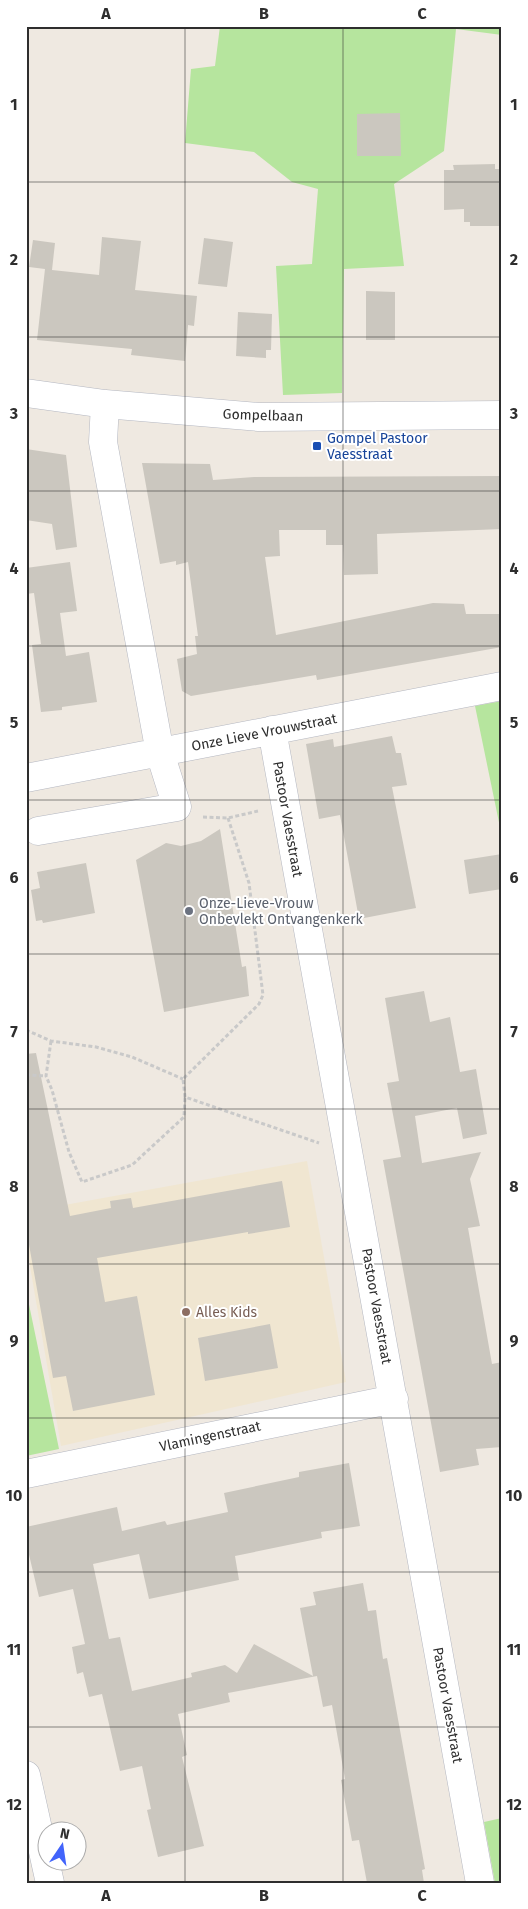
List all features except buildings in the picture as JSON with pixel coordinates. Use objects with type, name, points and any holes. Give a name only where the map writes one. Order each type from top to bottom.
[{"type":"street","name":"Gompelbaan","points":[[26,393],[105,404],[259,416],[502,415]]},
{"type":"street","points":[[38,831],[177,807],[160,753],[102,442],[105,404]]},
{"type":"street","name":"Onze Lieve Vrouwstraat","points":[[26,778],[502,686]]},
{"type":"street","name":"Pastoor Vaesstraat","points":[[272,730],[480,1883]]},
{"type":"street","name":"Vlamingenstraat","points":[[26,1474],[394,1399]]},
{"type":"street","points":[[26,1775],[50,1883]]},
{"type":"path","points":[[177,807],[198,816],[228,818],[285,804]]},
{"type":"path","points":[[51,1041],[46,1076],[52,1090],[68,1152],[82,1182],[132,1165],[184,1117],[184,1079],[259,1004],[263,995],[249,883],[228,818]]},
{"type":"path","points":[[26,1030],[51,1041],[96,1047],[132,1057],[184,1079]]},
{"type":"path","points":[[26,1075],[46,1076]]},
{"type":"path","points":[[185,1097],[349,1154]]},
{"type":"shaded area","name":"Alles Kids","points":[[307,1161],[346,1382],[61,1446],[26,1243],[26,1212]]},
{"type":"green space","points":[[220,26],[502,26],[502,35],[456,29],[444,151],[394,184],[404,266],[344,269],[342,393],[283,395],[276,266],[312,264],[318,189],[292,182],[254,152],[185,143],[191,69],[215,66]]},
{"type":"green space","points":[[502,701],[502,837],[475,706]]},
{"type":"green space","points":[[26,1290],[59,1449],[26,1456]]},
{"type":"green space","points":[[502,1818],[502,1883],[495,1883],[484,1822]]},
{"type":"place","name":"Gompel Pastoor Vaesstraat","points":[[317,446]]},
{"type":"place","name":"Onze-Lieve-Vrouw Onbevlekt Ontvangenkerk","points":[[189,911]]},
{"type":"place","name":"Alles Kids","points":[[186,1312]]}]
